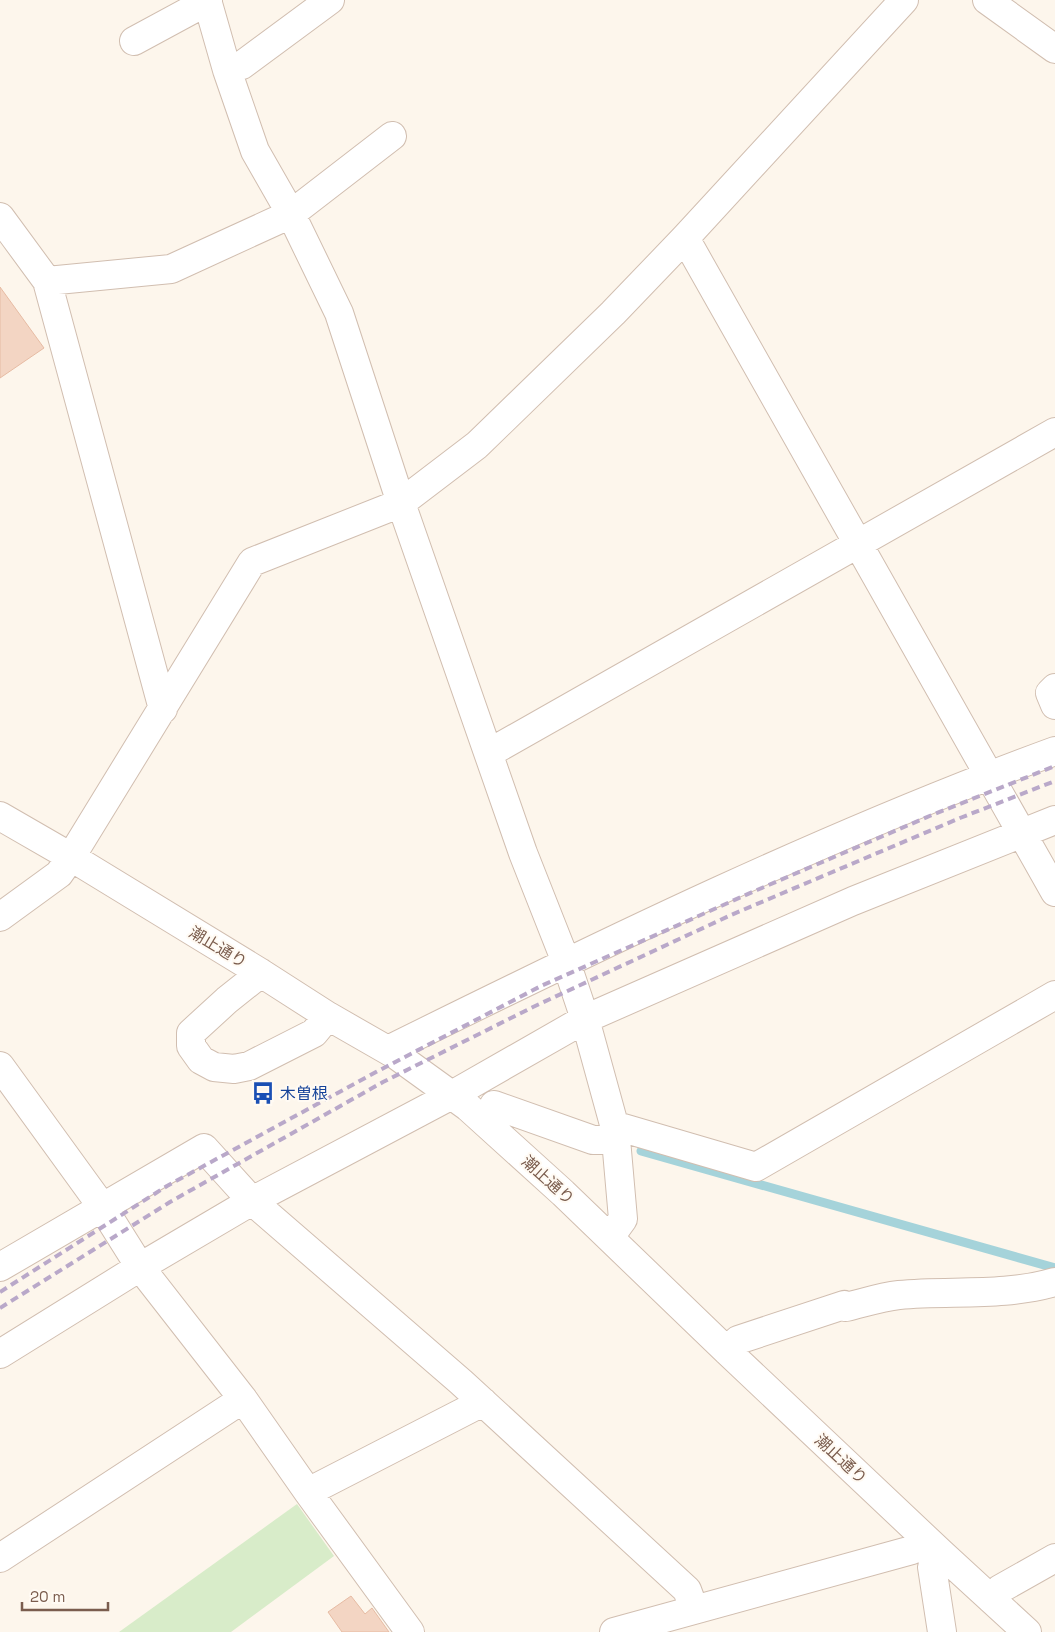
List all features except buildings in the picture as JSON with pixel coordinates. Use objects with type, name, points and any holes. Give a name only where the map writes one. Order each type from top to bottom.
[{"type":"street","points":[[228,70],[242,65],[330,0]]},
{"type":"street","points":[[0,917],[59,874],[163,709],[252,562],[401,503],[477,445],[613,312],[685,238],[904,0]]},
{"type":"street","points":[[987,0],[1055,49]]},
{"type":"street","points":[[134,40],[208,1],[228,70],[255,151],[291,214],[339,314],[401,503],[523,853],[566,962],[585,1019],[616,1134],[623,1219],[610,1237]]},
{"type":"street","points":[[47,281],[171,269],[291,214],[392,136]]},
{"type":"street","points":[[0,217],[47,281],[163,709]]},
{"type":"street","points":[[685,238],[1055,892]]},
{"type":"street","points":[[489,753],[1055,432]]},
{"type":"street","points":[[1055,688],[1050,693],[1055,705]]},
{"type":"street","points":[[388,1050],[566,962],[747,878],[988,775],[1055,751]]},
{"type":"street","name":"潮止通り","points":[[0,816],[261,972],[328,1016],[388,1050],[468,1107],[610,1237],[727,1352],[1027,1632]]},
{"type":"street","points":[[0,1354],[140,1267],[252,1201],[452,1095],[585,1019],[853,901],[1055,820]]},
{"type":"street","points":[[261,972],[227,1000],[191,1034],[192,1046],[201,1060],[214,1067],[221,1068],[234,1069],[249,1066],[314,1034],[328,1016]]},
{"type":"street","points":[[494,1105],[593,1140],[616,1134],[623,1128],[756,1167],[1055,995]]},
{"type":"street","points":[[0,1066],[103,1208],[140,1267],[243,1398],[308,1492],[410,1632]]},
{"type":"street","points":[[0,1267],[204,1148],[252,1201],[482,1402],[687,1590],[694,1609]]},
{"type":"street","points":[[727,1352],[738,1340],[844,1306],[898,1295],[1002,1291],[1036,1288],[1055,1282]]},
{"type":"street","points":[[0,1558],[243,1398]]},
{"type":"street","points":[[308,1492],[482,1402]]},
{"type":"street","points":[[624,1631],[694,1609],[933,1546],[932,1567],[942,1632]]},
{"type":"street","points":[[991,1600],[1000,1589],[1055,1558]]},
{"type":"green space","points":[[297,1504],[334,1556],[231,1632],[119,1632]]},
{"type":"waterway","points":[[641,1151],[1055,1268]]},
{"type":"railway","points":[[0,1292],[167,1186],[376,1072],[541,986],[932,815],[1055,766]]},
{"type":"railway","points":[[0,1308],[170,1202],[383,1082],[533,1007],[731,915],[960,818],[1055,781]]},
{"type":"place","name":"木曽根","points":[[263,1093]]}]
